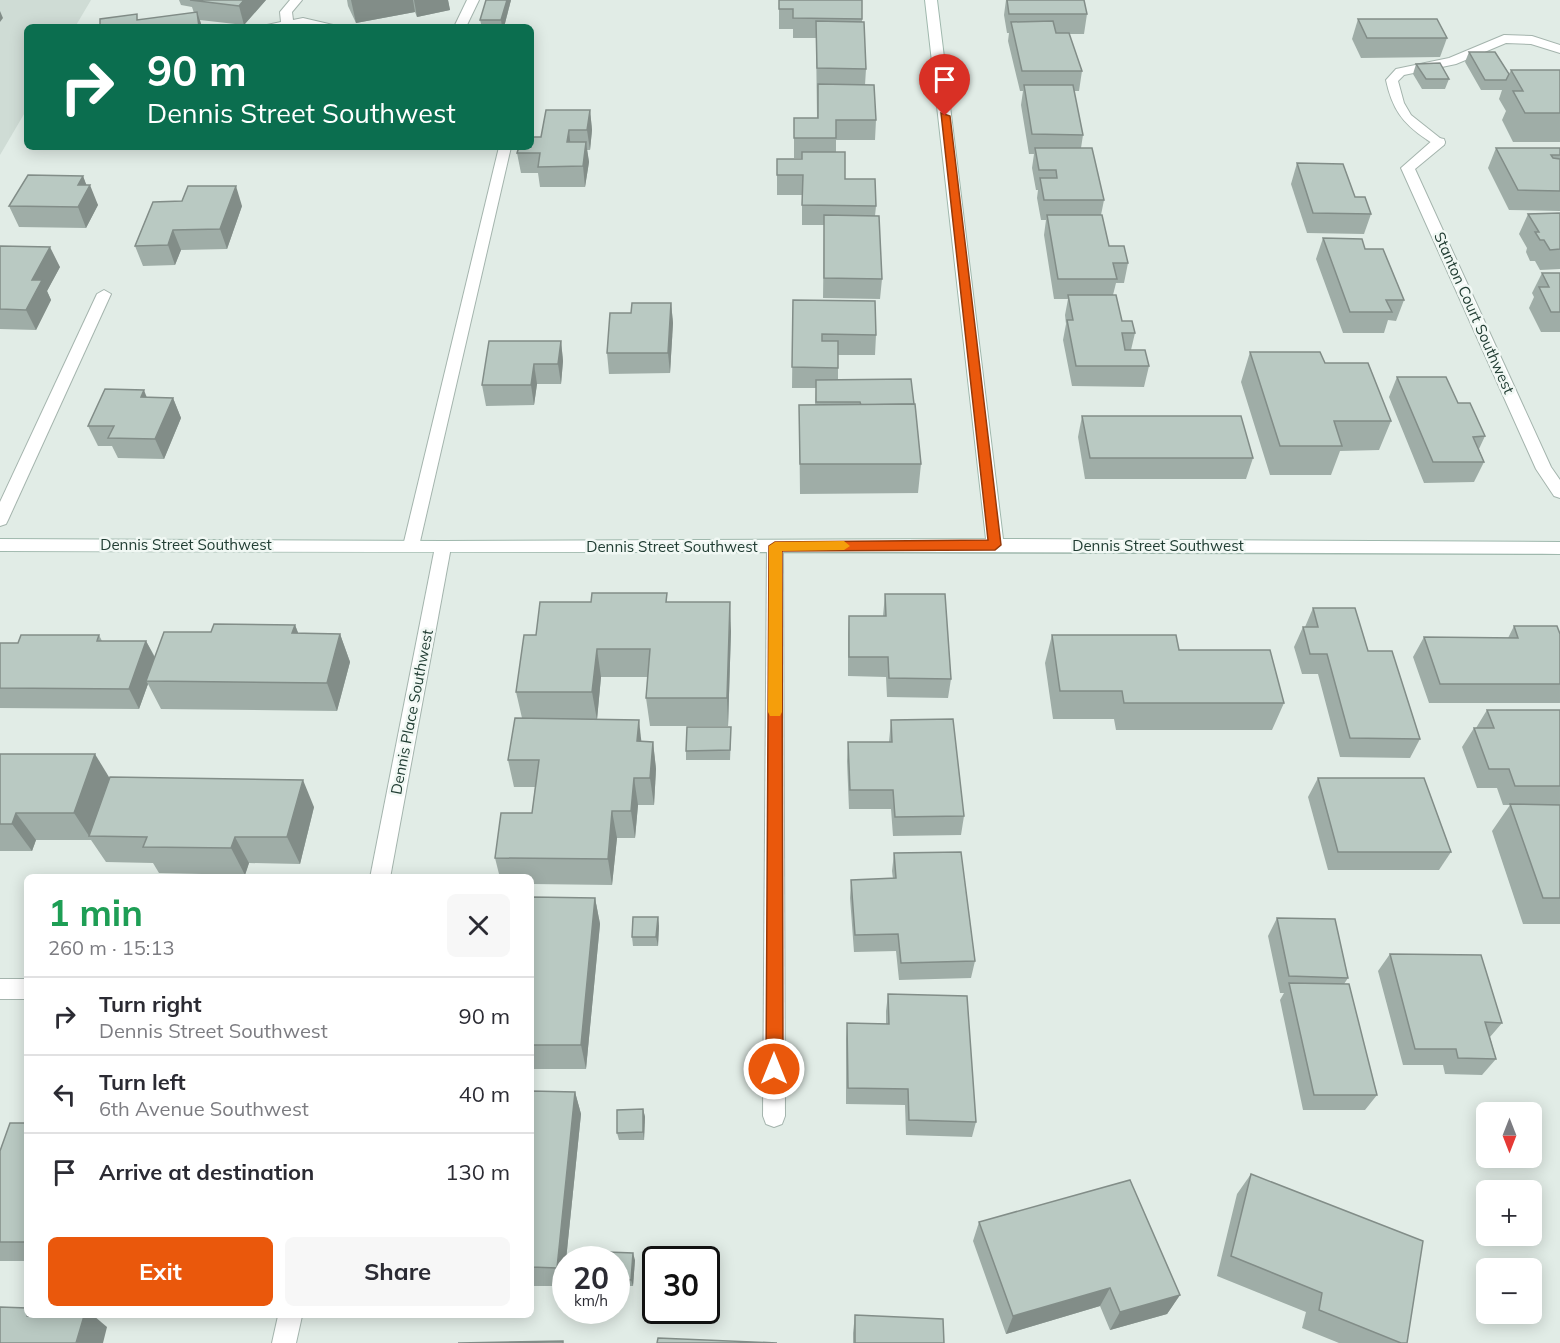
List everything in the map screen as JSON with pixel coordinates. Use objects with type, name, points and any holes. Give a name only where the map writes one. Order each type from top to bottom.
[{"type":"street","points":[[287,23],[286,12],[296,0]]},
{"type":"street","points":[[461,24],[473,0]]},
{"type":"street","points":[[931,0],[995,545]]},
{"type":"street","points":[[283,24],[320,24]]},
{"type":"street","name":"Stanton Court Southwest","points":[[1560,49],[1532,40],[1504,39],[1452,61],[1400,72],[1392,80],[1398,107],[1408,121],[1438,142],[1408,168],[1544,469],[1560,492]]},
{"type":"street","points":[[411,546],[504,150]]},
{"type":"street","points":[[0,520],[104,294]]},
{"type":"street","name":"Dennis Street Southwest","points":[[0,545],[443,547],[995,545],[1560,548]]},
{"type":"street","points":[[774,1116],[775,546]]},
{"type":"street","name":"Dennis Place Southwest","points":[[381,874],[443,547]]},
{"type":"street","points":[[0,989],[24,989]]},
{"type":"street","points":[[284,1343],[290,1318]]},
{"type":"shaded area","points":[[0,0],[91,0],[77,24],[24,24],[24,114],[0,155]]},
{"type":"building","points":[[190,0],[244,0],[239,6]]},
{"type":"building","points":[[486,0],[507,0],[501,20],[480,20]]},
{"type":"building","points":[[779,0],[862,0],[862,19],[793,18],[793,9],[779,9]]},
{"type":"building","points":[[1007,0],[1084,0],[1087,14],[1009,14]]},
{"type":"building","points":[[197,12],[199,24],[100,24],[100,19],[137,14],[137,20]]},
{"type":"building","points":[[1358,19],[1437,19],[1447,38],[1367,38]]},
{"type":"building","points":[[816,21],[864,22],[866,69],[817,68]]},
{"type":"building","points":[[1053,21],[1056,33],[1069,33],[1082,71],[1022,71],[1011,22]]},
{"type":"building","points":[[1469,52],[1495,52],[1509,74],[1506,80],[1485,80]]},
{"type":"building","points":[[1440,63],[1449,79],[1426,79],[1416,64]]},
{"type":"building","points":[[1511,70],[1560,70],[1560,113],[1525,113],[1513,91],[1523,91]]},
{"type":"building","points":[[818,84],[874,85],[876,120],[836,120],[836,138],[794,138],[794,118],[818,118]]},
{"type":"building","points":[[1024,85],[1073,85],[1083,135],[1032,134]]},
{"type":"building","points":[[546,110],[590,110],[587,130],[569,130],[567,142],[586,142],[583,166],[538,167],[540,153],[517,153],[518,150],[534,150],[534,137],[541,137]]},
{"type":"building","points":[[1035,148],[1092,148],[1104,200],[1044,200],[1040,178],[1057,178],[1056,170],[1039,170]]},
{"type":"building","points":[[1496,148],[1560,148],[1560,155],[1551,155],[1553,158],[1560,159],[1560,191],[1518,190]]},
{"type":"building","points":[[802,152],[845,152],[845,179],[875,179],[876,206],[802,205],[803,175],[777,175],[777,159],[802,159]]},
{"type":"building","points":[[1297,163],[1343,164],[1355,197],[1365,197],[1371,214],[1313,213]]},
{"type":"building","points":[[28,175],[83,176],[78,185],[90,185],[78,207],[9,206]]},
{"type":"building","points":[[188,186],[236,186],[220,229],[173,230],[168,245],[135,246],[153,202],[182,201]]},
{"type":"building","points":[[1560,213],[1560,249],[1550,250],[1535,232],[1539,232],[1528,214]]},
{"type":"building","points":[[824,215],[879,216],[882,279],[824,278]]},
{"type":"building","points":[[1047,215],[1102,215],[1109,246],[1124,246],[1128,263],[1113,263],[1117,279],[1058,279]]},
{"type":"building","points":[[1323,238],[1362,239],[1365,249],[1383,249],[1404,300],[1386,300],[1392,312],[1350,312]]},
{"type":"building","points":[[0,246],[50,247],[32,280],[42,280],[26,310],[0,309]]},
{"type":"building","points":[[1542,273],[1560,273],[1560,312],[1551,312],[1539,287],[1549,287]]},
{"type":"building","points":[[1068,295],[1116,295],[1122,321],[1132,321],[1135,333],[1122,333],[1125,350],[1145,350],[1149,366],[1076,366],[1067,320],[1073,320]]},
{"type":"building","points":[[793,300],[875,301],[876,335],[822,334],[822,341],[838,341],[838,368],[792,367]]},
{"type":"building","points":[[632,303],[671,303],[668,353],[607,353],[610,313],[631,313]]},
{"type":"building","points":[[489,341],[561,341],[558,364],[534,364],[531,385],[482,385]]},
{"type":"building","points":[[1250,352],[1320,352],[1325,363],[1368,363],[1391,421],[1334,421],[1342,446],[1280,446]]},
{"type":"building","points":[[1397,377],[1446,377],[1458,403],[1470,403],[1485,436],[1473,437],[1484,462],[1433,462]]},
{"type":"building","points":[[911,379],[914,404],[861,405],[860,402],[816,402],[816,380]]},
{"type":"building","points":[[105,389],[144,390],[141,397],[173,398],[155,439],[108,438],[114,426],[88,426]]},
{"type":"building","points":[[915,404],[921,464],[800,464],[799,405]]},
{"type":"building","points":[[1082,416],[1241,416],[1253,458],[1090,458]]},
{"type":"building","points":[[592,593],[667,593],[666,602],[730,602],[727,698],[646,698],[650,649],[597,649],[592,692],[516,692],[524,635],[536,635],[540,602],[591,602]]},
{"type":"building","points":[[885,594],[945,594],[951,679],[889,678],[888,657],[849,657],[849,616],[886,616]]},
{"type":"building","points":[[1313,608],[1355,608],[1368,651],[1392,651],[1420,739],[1350,738],[1327,654],[1310,654],[1303,627],[1318,627]]},
{"type":"building","points":[[214,624],[295,625],[292,633],[340,634],[327,683],[146,681],[164,632],[211,632]]},
{"type":"building","points":[[1514,626],[1557,626],[1560,634],[1560,684],[1440,684],[1424,637],[1518,638]]},
{"type":"building","points":[[21,635],[99,635],[97,641],[146,641],[129,689],[0,688],[0,643],[18,643]]},
{"type":"building","points":[[1052,635],[1176,635],[1179,650],[1270,650],[1284,703],[1124,703],[1122,691],[1060,691]]},
{"type":"building","points":[[1487,710],[1560,710],[1560,786],[1515,786],[1509,769],[1489,769],[1474,728],[1494,728]]},
{"type":"building","points":[[515,718],[639,720],[637,741],[653,742],[650,778],[634,778],[631,811],[612,811],[608,859],[495,858],[501,813],[532,813],[539,760],[508,760]]},
{"type":"building","points":[[953,719],[964,816],[895,817],[893,790],[850,790],[848,742],[892,742],[891,720]]},
{"type":"building","points":[[687,727],[731,727],[730,750],[686,751]]},
{"type":"building","points":[[0,754],[95,754],[74,813],[16,813],[12,824],[0,824]]},
{"type":"building","points":[[110,777],[303,780],[287,837],[235,837],[231,848],[143,847],[147,837],[89,836]]},
{"type":"building","points":[[1318,778],[1424,778],[1451,852],[1338,852]]},
{"type":"building","points":[[1510,804],[1560,805],[1560,898],[1543,898]]},
{"type":"building","points":[[961,852],[975,961],[901,963],[898,934],[855,935],[851,880],[896,878],[894,853]]},
{"type":"building","points":[[534,897],[595,898],[581,1045],[534,1045]]},
{"type":"building","points":[[633,917],[658,917],[656,937],[632,937]]},
{"type":"building","points":[[1277,918],[1335,919],[1348,978],[1289,976]]},
{"type":"building","points":[[1390,954],[1481,955],[1502,1023],[1485,1022],[1496,1059],[1458,1058],[1456,1049],[1415,1049]]},
{"type":"building","points":[[1289,983],[1349,984],[1377,1095],[1314,1095]]},
{"type":"building","points":[[888,994],[967,996],[976,1122],[909,1120],[908,1089],[848,1088],[847,1023],[889,1024]]},
{"type":"building","points":[[534,1091],[575,1092],[559,1246],[552,1246],[552,1268],[534,1267]]},
{"type":"building","points":[[643,1109],[643,1132],[617,1133],[617,1110]]},
{"type":"building","points":[[10,1123],[24,1123],[24,1242],[0,1242],[0,1151]]},
{"type":"building","points":[[1251,1174],[1423,1241],[1407,1343],[1401,1343],[1319,1310],[1322,1293],[1231,1256]]},
{"type":"building","points":[[1130,1180],[1180,1295],[1120,1312],[1110,1288],[1013,1316],[979,1222]]},
{"type":"building","points":[[630,1253],[633,1253],[630,1280]]},
{"type":"building","points":[[0,1307],[24,1308],[24,1318],[83,1318],[76,1343],[0,1343]]},
{"type":"building","points":[[855,1315],[943,1319],[944,1343],[855,1343]]},
{"type":"building","points":[[658,1338],[777,1343],[657,1343]]},
{"type":"building","points":[[563,1341],[563,1343],[458,1343]]},
{"type":"slow traffic","points":[[775,712],[775,546],[844,546]]},
{"type":"route","points":[[774,1069],[775,546],[995,545],[945,116]]}]
